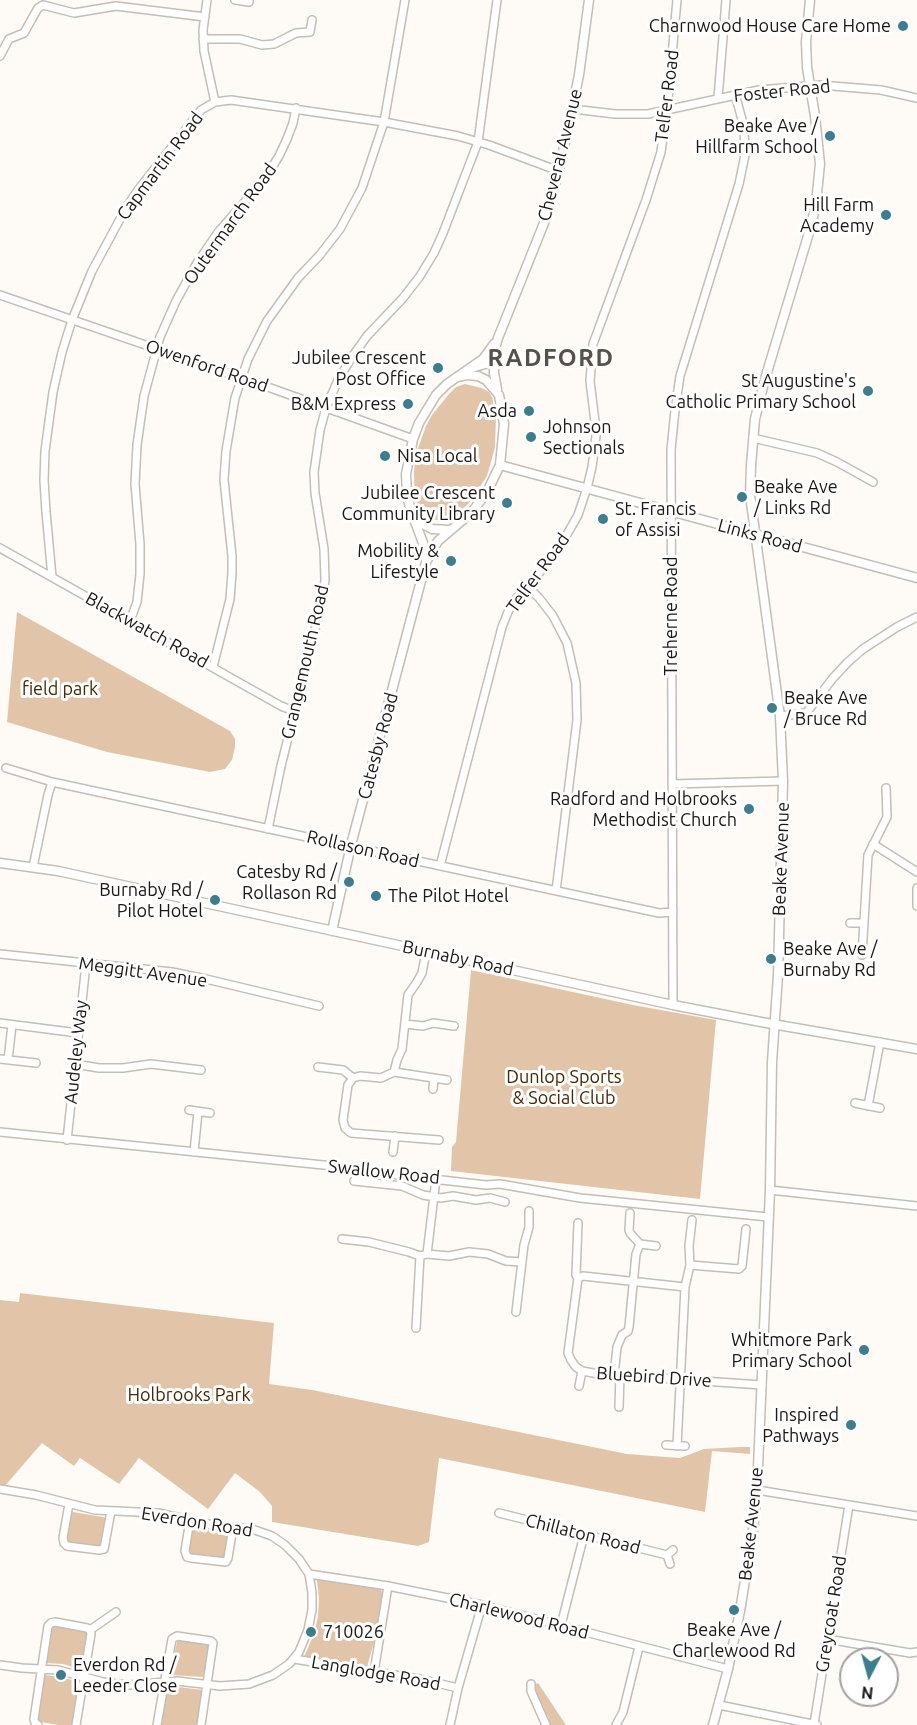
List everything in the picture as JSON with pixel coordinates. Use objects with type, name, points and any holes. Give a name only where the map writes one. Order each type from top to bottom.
[{"type":"street","points":[[142,9],[143,0]]},
{"type":"street","points":[[207,0],[203,39],[215,102]]},
{"type":"street","points":[[235,0],[249,2],[249,0]]},
{"type":"street","points":[[213,667],[231,591],[232,556],[224,480],[230,418],[240,378],[267,321],[298,278],[335,236],[352,210],[362,188],[384,122],[405,0]]},
{"type":"street","name":"Grangemouth Road","points":[[268,829],[325,580],[324,549],[314,472],[317,446],[326,408],[338,380],[352,357],[420,276],[434,254],[450,216],[477,142],[497,0]]},
{"type":"street","name":"Cheveral Avenue","points":[[457,377],[489,352],[498,338],[544,223],[560,171],[573,109],[589,0]]},
{"type":"street","name":"Telfer Road","points":[[440,866],[502,627],[513,602],[549,562],[561,544],[578,515],[587,488],[596,435],[590,381],[593,344],[661,152],[677,0]]},
{"type":"street","name":"Foster Road","points":[[718,98],[726,0]]},
{"type":"street","name":"Beake Avenue","points":[[713,1725],[728,1669],[746,1578],[757,1490],[778,964],[783,782],[780,716],[750,495],[753,438],[755,419],[765,379],[816,203],[820,164],[819,141],[807,67],[806,42],[810,0]]},
{"type":"street","points":[[0,56],[9,39],[26,31],[43,2],[74,13],[111,6],[205,17]]},
{"type":"street","points":[[203,39],[240,39],[262,45],[274,44],[296,33],[310,32],[312,20]]},
{"type":"street","name":"Foster Road","points":[[573,109],[615,114],[648,114],[735,94],[773,88],[836,85],[863,87],[917,98]]},
{"type":"street","name":"Treherne Road","points":[[673,1005],[671,450],[680,376],[739,184],[745,155],[744,127],[735,94]]},
{"type":"street","name":"Capmartin Road","points":[[52,577],[45,512],[45,451],[52,392],[72,320],[92,271],[138,190],[201,110],[215,102],[231,100],[384,122],[477,142],[560,171]]},
{"type":"street","name":"Outermarch Road","points":[[130,621],[137,603],[140,574],[135,484],[137,445],[144,396],[156,350],[174,305],[197,263],[219,231],[264,180],[279,156],[293,123],[296,108]]},
{"type":"street","name":"Owenford Road","points":[[0,295],[413,439]]},
{"type":"street","name":"Cheveral Avenue","points":[[498,338],[493,365],[499,395]]},
{"type":"street","points":[[468,370],[478,366],[493,365]]},
{"type":"street","points":[[478,376],[486,380],[499,395],[504,424],[500,465],[487,492],[460,524],[450,530],[432,529],[416,520],[411,511],[406,474],[413,439],[419,423],[429,405],[447,384],[457,377],[478,376]]},
{"type":"street","points":[[753,438],[817,453],[873,482]]},
{"type":"street","name":"Links Road","points":[[500,465],[917,578]]},
{"type":"street","name":"Catesby Road","points":[[416,520],[426,562]]},
{"type":"street","name":"Catesby Road","points":[[332,931],[351,845],[426,562],[438,541],[450,530]]},
{"type":"street","name":"Blackwatch Road","points":[[0,548],[281,706],[294,711]]},
{"type":"street","points":[[527,586],[546,607],[567,643],[576,683],[577,720],[556,891]]},
{"type":"street","points":[[780,716],[807,712],[841,670],[863,649],[917,617]]},
{"type":"street","name":"Rollason Road","points":[[6,768],[52,782],[268,829],[659,913],[673,912]]},
{"type":"street","points":[[33,867],[52,782]]},
{"type":"street","points":[[672,784],[783,782]]},
{"type":"street","points":[[862,954],[868,855],[887,817],[886,788]]},
{"type":"street","points":[[873,844],[917,872]]},
{"type":"street","name":"Burnaby Road","points":[[0,863],[58,870],[673,1005],[774,1025],[917,1048]]},
{"type":"street","points":[[917,888],[917,906]]},
{"type":"street","points":[[850,922],[863,923]]},
{"type":"street","points":[[394,1072],[402,1049],[408,994],[422,973],[426,952]]},
{"type":"street","name":"Meggitt Avenue","points":[[0,954],[172,972],[320,1006]]},
{"type":"street","name":"Audeley Way","points":[[67,1140],[86,964]]},
{"type":"street","points":[[0,1023],[78,1033]]},
{"type":"street","points":[[405,1024],[423,1026],[433,1023],[454,1026]]},
{"type":"street","points":[[12,1025],[4,1060],[36,1063]]},
{"type":"street","points":[[868,1106],[880,1042]]},
{"type":"street","points":[[75,1064],[99,1068],[123,1068],[151,1064],[201,1070]]},
{"type":"street","points":[[318,1067],[343,1070],[353,1078]]},
{"type":"street","points":[[439,1140],[351,1133],[345,1128],[343,1120],[348,1085],[353,1078],[360,1076],[381,1078],[394,1072],[447,1080]]},
{"type":"street","points":[[433,1089],[434,1078]]},
{"type":"street","points":[[855,1103],[880,1108]]},
{"type":"street","points":[[189,1110],[210,1113]]},
{"type":"street","points":[[194,1152],[198,1112]]},
{"type":"street","name":"Swallow Road","points":[[0,1132],[382,1171],[397,1175],[486,1185],[500,1184],[580,1197],[768,1217]]},
{"type":"street","points":[[393,1152],[395,1136]]},
{"type":"street","points":[[416,1328],[423,1255],[436,1179]]},
{"type":"street","points":[[354,1181],[402,1186],[434,1197],[453,1196],[472,1200],[490,1198],[506,1202]]},
{"type":"street","points":[[770,1190],[917,1206]]},
{"type":"street","points":[[516,1312],[524,1245],[529,1227],[529,1211]]},
{"type":"street","points":[[630,1212],[628,1230],[640,1244],[656,1246]]},
{"type":"street","points":[[666,1445],[681,1446],[685,1287],[690,1265],[689,1246],[692,1220]]},
{"type":"street","name":"Bluebird Drive","points":[[578,1223],[576,1275],[578,1278],[568,1353],[572,1363],[582,1371],[617,1375],[762,1384]]},
{"type":"street","points":[[690,1265],[739,1269],[742,1266],[746,1229]]},
{"type":"street","points":[[342,1239],[369,1242],[423,1255],[449,1256],[469,1252],[488,1254],[506,1261],[522,1262]]},
{"type":"street","points":[[620,1407],[617,1347],[621,1335],[628,1331],[629,1327],[636,1254],[640,1244]]},
{"type":"street","points":[[578,1278],[583,1276],[685,1287]]},
{"type":"street","name":"Bluebird Drive","points":[[579,1386],[582,1371]]},
{"type":"street","name":"Everdon Road","points":[[0,1489],[36,1495],[95,1510],[158,1513],[217,1526],[252,1529],[272,1536],[285,1545],[299,1558],[309,1574]]},
{"type":"street","points":[[757,1490],[917,1516]]},
{"type":"street","points":[[69,1504],[63,1538],[67,1546],[104,1549],[111,1511]]},
{"type":"street","name":"Greycoat Road","points":[[816,1725],[827,1639],[849,1504]]},
{"type":"street","name":"Chillaton Road","points":[[499,1513],[584,1535],[670,1553],[670,1564]]},
{"type":"street","points":[[190,1520],[185,1551],[187,1557],[191,1558],[226,1562],[233,1527]]},
{"type":"street","points":[[561,1626],[584,1535]]},
{"type":"street","points":[[0,1665],[69,1672],[130,1685],[164,1682],[191,1682],[220,1686],[249,1684],[273,1675],[294,1659],[304,1644],[312,1610],[309,1574]]},
{"type":"street","name":"Charlewood Road","points":[[309,1574],[388,1586],[482,1605],[728,1669]]},
{"type":"street","points":[[374,1672],[388,1586]]},
{"type":"street","points":[[450,1725],[458,1688],[482,1605]]},
{"type":"street","points":[[90,1630],[116,1612]]},
{"type":"street","points":[[38,1725],[34,1719],[48,1626],[55,1622],[90,1630]]},
{"type":"street","points":[[76,1725],[90,1630]]},
{"type":"street","points":[[157,1725],[172,1639],[177,1636],[213,1643],[201,1725]]},
{"type":"street","points":[[827,1639],[910,1653],[917,1652]]},
{"type":"street","points":[[616,1725],[623,1712],[639,1647]]},
{"type":"street","name":"Langlodge Road","points":[[294,1659],[420,1679],[458,1688]]},
{"type":"street","points":[[531,1684],[531,1691],[546,1725]]},
{"type":"street","points":[[719,1705],[816,1725]]},
{"type":"green space","points":[[465,384],[482,388],[492,397],[496,415],[495,447],[487,476],[470,502],[453,519],[436,520],[428,517],[415,500],[416,454],[432,415],[456,387]]},
{"type":"green space","name":"field park","points":[[17,612],[230,731],[235,739],[232,760],[225,769],[210,772],[107,752],[7,722]]},
{"type":"green space","name":"Dunlop Sports & Social Club","points":[[471,970],[633,1005],[716,1020],[700,1199],[451,1171],[452,1147],[456,1142]]},
{"type":"green space","name":"Holbrooks Park","points":[[20,1293],[274,1323],[269,1384],[312,1390],[627,1454],[680,1458],[704,1449],[750,1447],[750,1454],[712,1451],[705,1512],[439,1458],[429,1542],[418,1546],[272,1522],[272,1506],[260,1492],[235,1473],[208,1509],[139,1458],[119,1484],[80,1458],[74,1466],[42,1443],[4,1487],[0,1486],[0,1300],[19,1302]]},
{"type":"green space","points":[[73,1512],[106,1519],[99,1547],[66,1540]]},
{"type":"green space","points":[[195,1528],[228,1535],[224,1558],[191,1555],[189,1552]]},
{"type":"green space","points":[[317,1580],[380,1589],[383,1593],[378,1628],[367,1667],[304,1657],[314,1634],[318,1616]]},
{"type":"green space","points":[[54,1626],[87,1633],[80,1669],[63,1664],[46,1663]]},
{"type":"green space","points":[[180,1640],[208,1645],[203,1677],[170,1675],[177,1642]]},
{"type":"green space","points":[[44,1675],[80,1682],[72,1725],[40,1722],[38,1719]]},
{"type":"green space","points":[[538,1683],[566,1725],[548,1725],[549,1719],[534,1690]]},
{"type":"green space","points":[[167,1688],[203,1690],[198,1725],[161,1725]]},
{"type":"place","name":"Charnwood House Care Home","points":[[903,26]]},
{"type":"place","name":"Beake Ave / Hillfarm School","points":[[830,136]]},
{"type":"place","name":"Hill Farm Academy","points":[[886,215]]},
{"type":"place","name":"Jubilee Crescent Post Office","points":[[438,368]]},
{"type":"place","name":"St Augustine's Catholic Primary School","points":[[868,391]]},
{"type":"place","name":"B&M Express","points":[[408,404]]},
{"type":"place","name":"Asda","points":[[529,411]]},
{"type":"place","name":"Johnson Sectionals","points":[[531,437]]},
{"type":"place","name":"Nisa Local","points":[[385,456]]},
{"type":"place","name":"Beake Ave / Links Rd","points":[[742,497]]},
{"type":"place","name":"Jubilee Crescent Community Library","points":[[507,503]]},
{"type":"place","name":"St. Francis of Assisi","points":[[603,519]]},
{"type":"place","name":"Mobility & Lifestyle","points":[[451,561]]},
{"type":"place","name":"Beake Ave / Bruce Rd","points":[[772,708]]},
{"type":"place","name":"Radford and Holbrooks Methodist Church","points":[[749,809]]},
{"type":"place","name":"Catesby Rd / Rollason Rd","points":[[349,882]]},
{"type":"place","name":"The Pilot Hotel","points":[[376,896]]},
{"type":"place","name":"Burnaby Rd / Pilot Hotel","points":[[215,900]]},
{"type":"place","name":"Beake Ave / Burnaby Rd","points":[[771,959]]},
{"type":"place","name":"Whitmore Park Primary School","points":[[864,1350]]},
{"type":"place","name":"Inspired Pathways","points":[[851,1425]]},
{"type":"place","name":"Beake Ave / Charlewood Rd","points":[[734,1610]]},
{"type":"place","name":"710026","points":[[311,1632]]},
{"type":"place","name":"Everdon Rd / Leeder Close","points":[[61,1675]]},
{"type":"district","name":"RADFORD","points":[[551,358]]}]
